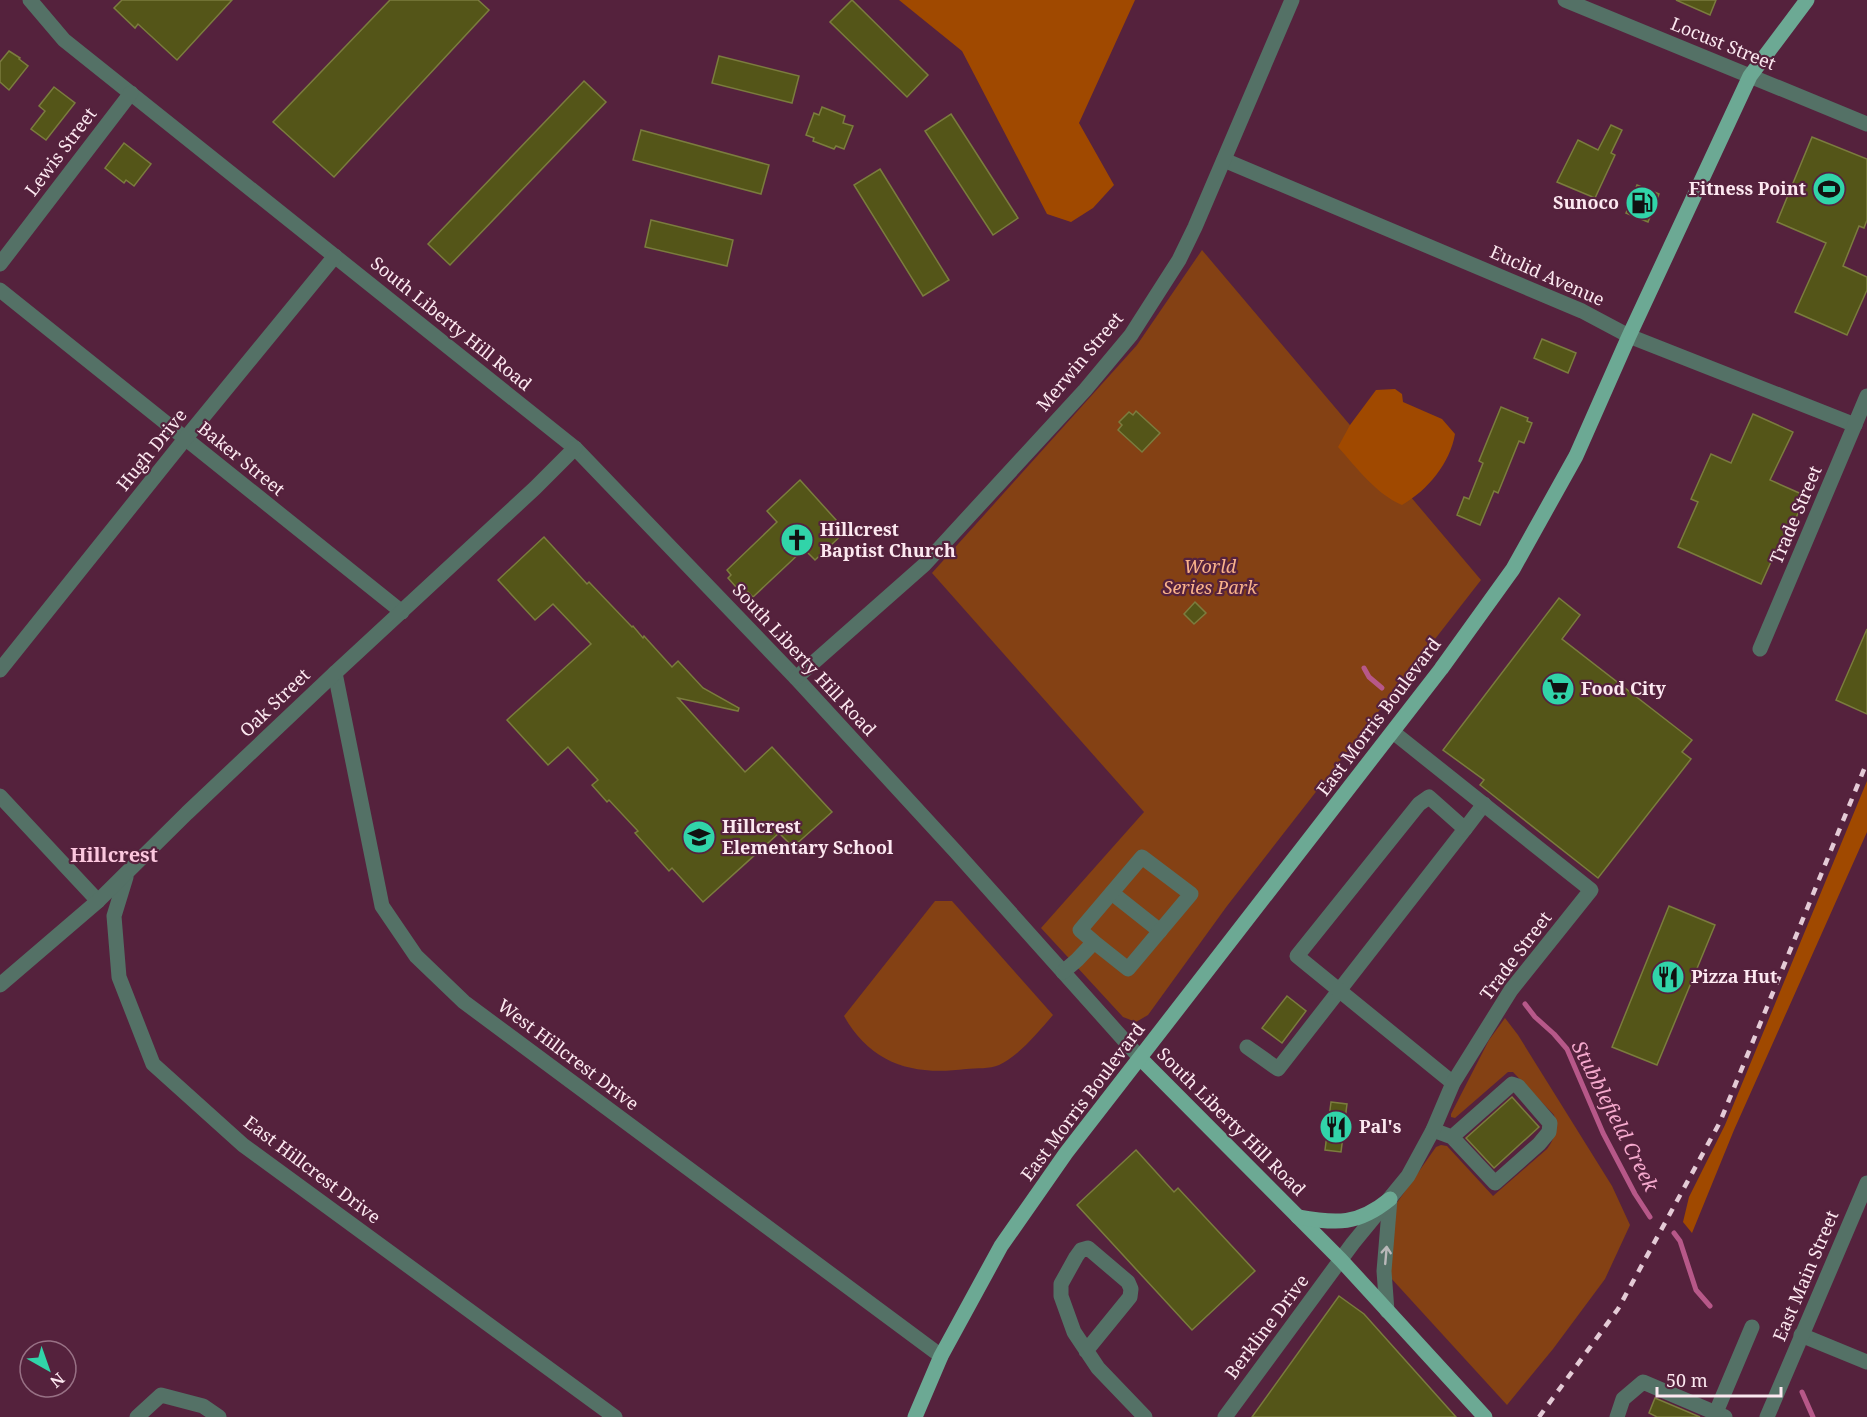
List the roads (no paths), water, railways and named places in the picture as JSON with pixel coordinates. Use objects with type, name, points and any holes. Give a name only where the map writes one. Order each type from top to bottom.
[{"type":"main road","name":"East Morris Boulevard","points":[[916,1417],[941,1356],[1000,1246],[1066,1153],[1442,669],[1513,569],[1576,456],[1750,76],[1807,0]]},
{"type":"main road","name":"South Liberty Hill Road","points":[[1141,1059],[1341,1260],[1485,1417]]},
{"type":"main road","points":[[1298,1217],[1330,1223],[1359,1218],[1376,1211],[1390,1199]]},
{"type":"street","name":"South Liberty Hill Road","points":[[30,0],[64,40],[574,448],[796,678],[1141,1059]]},
{"type":"street","name":"Merwin Street","points":[[796,678],[924,565],[1085,390],[1131,335],[1179,260],[1292,0]]},
{"type":"street","name":"Locust Street","points":[[1565,0],[1867,124]]},
{"type":"street","name":"Lewis Street","points":[[0,264],[130,93]]},
{"type":"street","name":"Euclid Avenue","points":[[1224,160],[1582,311],[1629,336],[1855,425]]},
{"type":"street","name":"Hugh Drive","points":[[0,670],[335,256]]},
{"type":"street","name":"Baker Street","points":[[0,290],[402,612]]},
{"type":"street","name":"Trade Street","points":[[1760,649],[1867,396]]},
{"type":"street","name":"Oak Street","points":[[0,985],[127,874],[187,813],[535,488],[574,448]]},
{"type":"street","name":"West Hillcrest Drive","points":[[335,673],[382,906],[416,956],[464,1002],[941,1356]]},
{"type":"street","name":"Trade Street","points":[[1341,1260],[1408,1176],[1433,1130],[1454,1083],[1511,990],[1591,890],[1393,732]]},
{"type":"street","points":[[0,796],[98,901]]},
{"type":"street","points":[[1454,1083],[1297,956],[1419,804],[1429,797],[1465,829]]},
{"type":"street","points":[[1247,1047],[1278,1070],[1484,804]]},
{"type":"street","points":[[1142,857],[1191,894],[1128,969],[1080,930],[1112,893],[1142,857]]},
{"type":"street","name":"East Hillcrest Drive","points":[[127,874],[114,916],[119,977],[153,1064],[243,1145],[615,1417]]},
{"type":"street","points":[[1112,893],[1160,931]]},
{"type":"street","points":[[1063,972],[1094,942]]},
{"type":"street","points":[[1433,1130],[1452,1137],[1495,1183],[1539,1144],[1549,1132],[1550,1123],[1518,1086],[1512,1084],[1452,1137]]},
{"type":"street","name":"East Main Street","points":[[1767,1417],[1867,1184]]},
{"type":"street","points":[[1387,1311],[1384,1271],[1390,1199]]},
{"type":"street","points":[[1086,1351],[1130,1297],[1131,1289],[1128,1282],[1088,1248],[1081,1250],[1076,1257],[1061,1284],[1061,1296],[1074,1332],[1086,1351],[1098,1368],[1146,1417]]},
{"type":"street","name":"Berkline Drive","points":[[1225,1417],[1341,1260]]},
{"type":"street","points":[[1617,1417],[1623,1399],[1643,1382],[1718,1416],[1752,1327]]},
{"type":"street","points":[[1801,1335],[1867,1362]]},
{"type":"street","points":[[137,1417],[161,1395],[203,1406],[219,1417]]},
{"type":"waterway","name":"Stubblefield Creek","points":[[1364,668],[1369,677],[1382,688]]},
{"type":"waterway","name":"Stubblefield Creek","points":[[1525,1004],[1567,1049],[1603,1133],[1635,1194],[1650,1217]]},
{"type":"waterway","name":"Stubblefield Creek","points":[[1674,1233],[1680,1241],[1696,1290],[1710,1306]]},
{"type":"waterway","name":"Stubblefield Creek","points":[[1802,1392],[1813,1417]]},
{"type":"railway","points":[[1539,1417],[1618,1309],[1720,1122],[1867,762]]},
{"type":"place","name":"Fitness Point","points":[[1829,189]]},
{"type":"place","name":"Sunoco","points":[[1642,203]]},
{"type":"place","name":"Hillcrest Baptist Church","points":[[797,540]]},
{"type":"place","name":"Food City","points":[[1558,689]]},
{"type":"place","name":"Hillcrest Elementary School","points":[[699,837]]},
{"type":"place","name":"Pizza Hut","points":[[1668,977]]},
{"type":"place","name":"Pal's","points":[[1336,1127]]},
{"type":"district","name":"Hillcrest","points":[[114,855]]},
{"type":"park label","name":"World Series Park","points":[[1210,577]]}]
